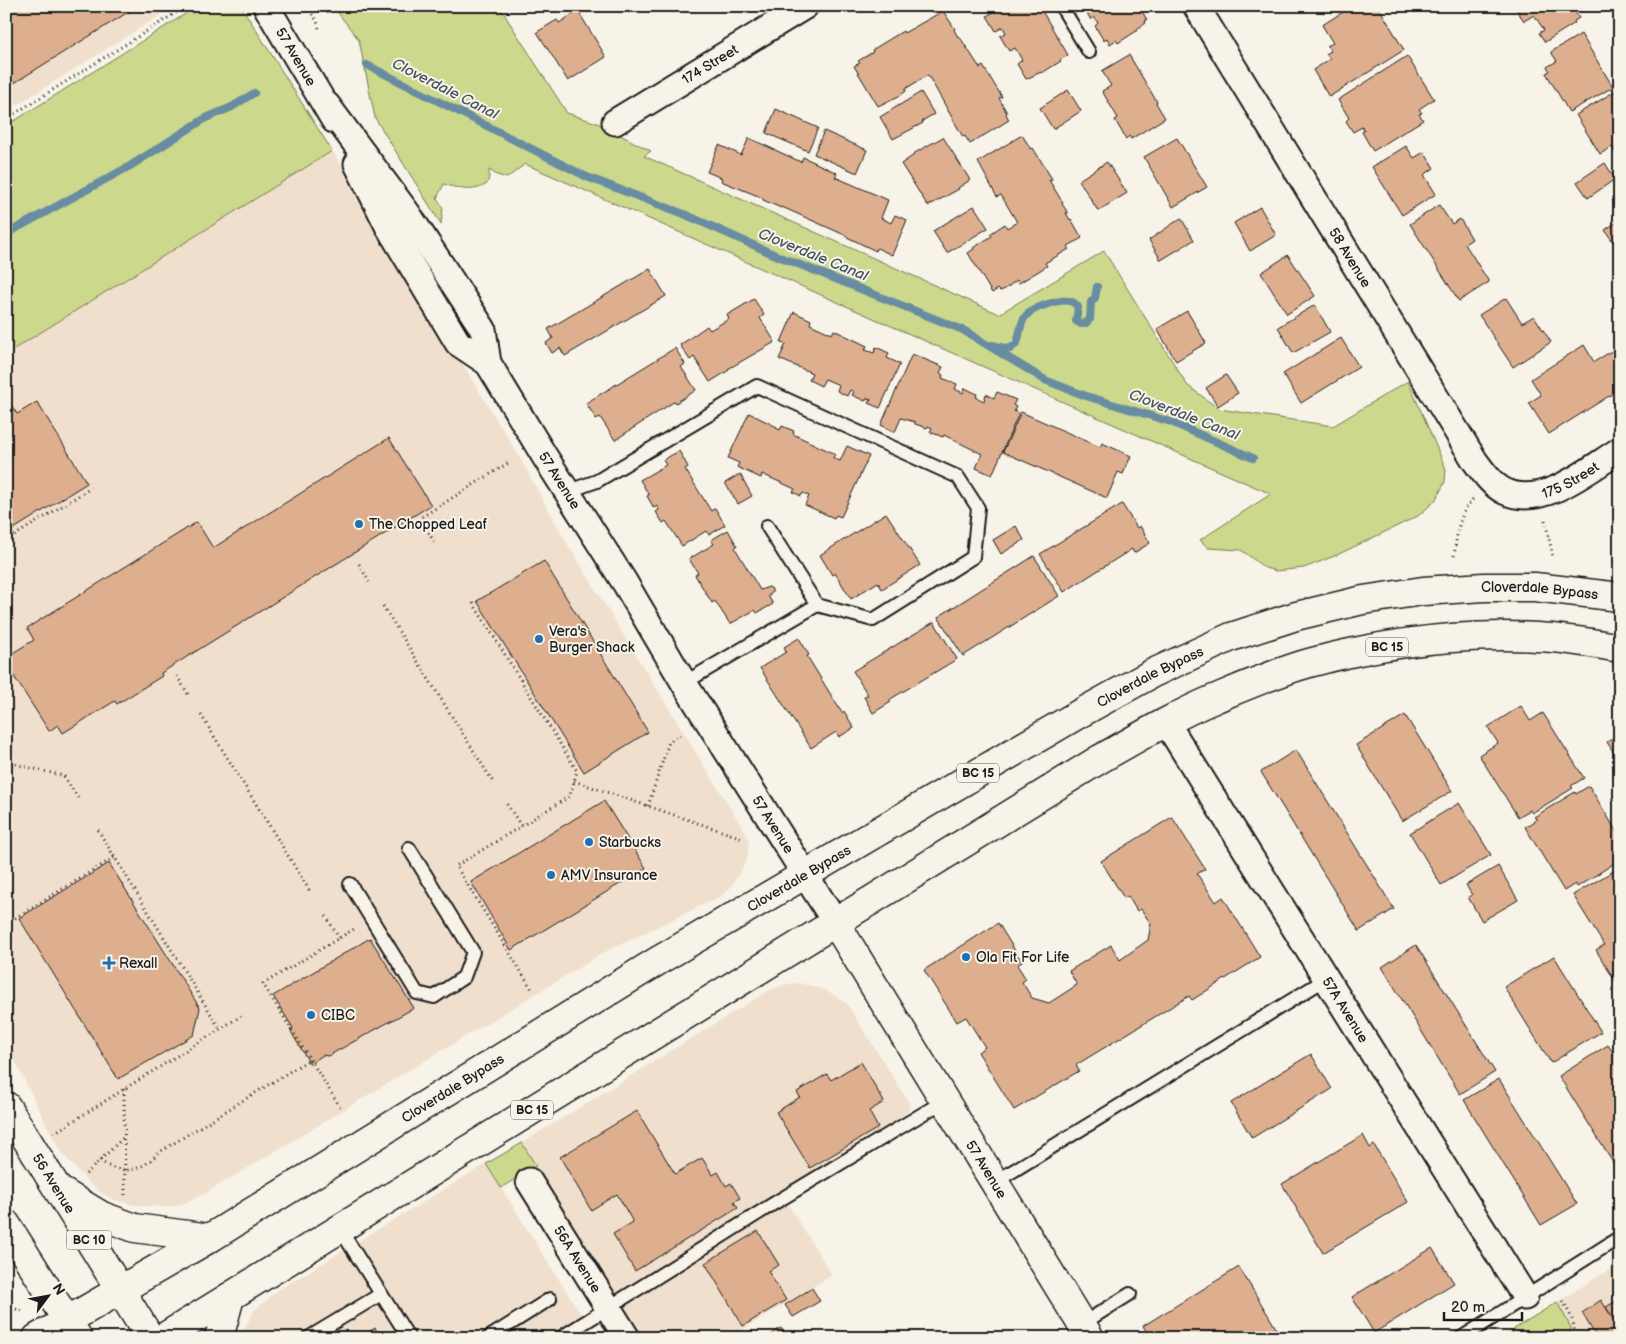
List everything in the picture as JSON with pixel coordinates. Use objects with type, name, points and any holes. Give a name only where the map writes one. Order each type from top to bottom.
[{"type":"main road","name":"Cloverdale Bypass","points":[[37,1338],[73,1329],[119,1290],[210,1238],[652,964],[1086,710],[1153,673],[1231,637],[1329,607],[1423,591],[1484,587],[1535,588],[1620,597]]},
{"type":"main road","name":"BC 15","points":[[163,1338],[1100,759],[1166,722],[1212,700],[1308,663],[1369,650],[1438,639],[1537,637],[1576,640],[1620,648]]},
{"type":"main road","name":"57 Avenue","points":[[835,922],[1086,1331]]},
{"type":"main road","name":"56 Avenue","points":[[6,1106],[150,1338]]},
{"type":"main road","points":[[58,1190],[102,1216],[135,1228],[210,1238]]},
{"type":"main road","points":[[6,1224],[73,1329]]},
{"type":"main road","points":[[219,1338],[230,1297]]},
{"type":"street","name":"57 Avenue","points":[[266,6],[327,105],[388,226],[458,343],[488,363],[566,492],[625,583],[684,682],[835,922]]},
{"type":"street","name":"174 Street","points":[[615,122],[805,6]]},
{"type":"street","name":"58 Avenue","points":[[1196,6],[1474,461],[1490,480],[1504,491],[1517,495]]},
{"type":"street","name":"175 Street","points":[[1517,495],[1539,495],[1562,487],[1620,450]]},
{"type":"street","name":"57A Avenue","points":[[1166,722],[1525,1297]]},
{"type":"street","name":"56A Avenue","points":[[529,1181],[627,1338]]},
{"type":"lane","points":[[1060,6],[1089,52]]},
{"type":"lane","points":[[566,492],[598,481],[757,386],[958,477],[978,508],[973,557],[873,620],[817,605],[766,526]]},
{"type":"lane","points":[[684,682],[817,605]]},
{"type":"lane","points":[[350,884],[417,993],[434,997],[464,977],[473,952],[409,848]]},
{"type":"lane","points":[[995,1182],[1326,979]]},
{"type":"lane","points":[[560,1338],[774,1204],[944,1102]]},
{"type":"lane","points":[[340,1228],[409,1338]]},
{"type":"lane","points":[[1461,1338],[1620,1237]]},
{"type":"lane","points":[[310,1337],[381,1294]]},
{"type":"lane","points":[[1086,1331],[1130,1294]]},
{"type":"lane","points":[[488,1338],[550,1299]]},
{"type":"path","points":[[6,119],[187,6]]},
{"type":"path","points":[[306,6],[317,21],[320,29]]},
{"type":"path","points":[[434,542],[420,518],[510,462]]},
{"type":"path","points":[[6,541],[91,488]]},
{"type":"path","points":[[1454,556],[1458,524],[1466,505],[1474,498]]},
{"type":"path","points":[[1545,520],[1553,557]]},
{"type":"path","points":[[359,564],[369,582]]},
{"type":"path","points":[[472,603],[577,771],[570,796],[456,866],[533,991]]},
{"type":"path","points":[[383,606],[493,782]]},
{"type":"path","points":[[177,676],[188,694]]},
{"type":"path","points":[[201,715],[311,893]]},
{"type":"path","points":[[648,806],[668,742],[680,735]]},
{"type":"path","points":[[6,762],[64,776],[78,798]]},
{"type":"path","points":[[574,781],[742,838]]},
{"type":"path","points":[[508,804],[521,826]]},
{"type":"path","points":[[98,830],[220,1029]]},
{"type":"path","points":[[15,918],[115,857]]},
{"type":"path","points":[[326,916],[339,938]]},
{"type":"path","points":[[340,1107],[263,984],[355,928]]},
{"type":"path","points":[[54,1133],[241,1016]]},
{"type":"path","points":[[100,1160],[112,1169],[140,1168],[158,1153],[310,1059]]},
{"type":"path","points":[[124,1089],[125,1201]]},
{"type":"path","points":[[86,1175],[125,1136]]},
{"type":"path","points":[[1563,1302],[1572,1319],[1575,1331],[1572,1338]]},
{"type":"path","points":[[16,1309],[24,1311]]},
{"type":"path","points":[[1511,1334],[1515,1338]]},
{"type":"shaded area","points":[[6,6],[175,6],[6,112]]},
{"type":"shaded area","points":[[332,151],[517,453],[568,545],[744,830],[749,840],[747,860],[730,888],[723,895],[605,952],[206,1193],[180,1205],[167,1207],[134,1205],[113,1200],[100,1192],[86,1180],[59,1149],[6,1043],[6,354]]},
{"type":"shaded area","points":[[799,983],[825,990],[847,1004],[910,1104],[908,1111],[899,1121],[781,1193],[832,1275],[729,1338],[642,1338],[522,1143],[768,991],[787,984]]},
{"type":"shaded area","points":[[486,1164],[582,1316],[590,1338],[239,1338],[254,1311],[278,1290]]},
{"type":"shaded area","points":[[1620,1263],[1620,1338],[1500,1338],[1514,1329]]},
{"type":"green space","points":[[198,6],[241,6],[332,151],[6,354],[6,126]]},
{"type":"green space","points":[[348,6],[499,6],[567,113],[597,123],[651,151],[644,156],[999,314],[1104,251],[1187,385],[1219,409],[1333,426],[1408,381],[1446,469],[1445,482],[1435,501],[1418,516],[1337,555],[1304,568],[1276,571],[1265,568],[1241,550],[1208,548],[1200,540],[1271,494],[525,164],[507,178],[489,170],[487,184],[482,187],[461,189],[444,184],[437,198],[443,208],[441,224],[375,118],[359,40],[338,13]]},
{"type":"green space","points":[[522,1143],[536,1166],[501,1188],[486,1164]]},
{"type":"green space","points":[[1557,1302],[1571,1328],[1568,1338],[1520,1338],[1514,1329]]},
{"type":"building","points":[[6,6],[138,6],[6,88]]},
{"type":"building","points":[[980,6],[1039,6],[1068,55],[1042,73],[1026,79],[1017,64],[1022,60],[1015,48],[1009,51],[1000,36],[1006,33],[1003,27],[996,31],[987,16],[992,13],[989,8],[983,11]]},
{"type":"building","points":[[1083,6],[1139,6],[1147,20],[1138,30],[1118,43],[1116,40],[1110,44],[1107,38],[1104,41],[1095,26],[1098,23],[1094,17],[1091,20]]},
{"type":"building","points":[[1353,6],[1378,6],[1404,50],[1329,97],[1313,70],[1330,59],[1326,54],[1331,51],[1327,46],[1333,43],[1322,25]]},
{"type":"building","points":[[1514,6],[1571,6],[1579,18],[1574,21],[1575,23],[1545,42],[1539,33],[1544,30],[1534,15],[1524,21]]},
{"type":"building","points":[[578,11],[606,57],[568,81],[537,32],[557,20],[559,23]]},
{"type":"building","points":[[943,11],[958,37],[980,68],[983,66],[1002,97],[999,98],[1009,120],[970,144],[965,136],[963,137],[928,75],[905,89],[906,91],[901,95],[878,106],[854,66],[860,63],[858,61],[873,52],[872,50],[903,31],[904,33]]},
{"type":"building","points":[[1581,34],[1613,87],[1569,112],[1546,73],[1550,71],[1547,67],[1557,61],[1551,52]]},
{"type":"building","points":[[1129,55],[1165,118],[1131,139],[1129,136],[1126,139],[1115,120],[1118,118],[1102,91],[1111,86],[1102,71]]},
{"type":"building","points":[[1407,56],[1434,99],[1419,109],[1422,113],[1419,114],[1423,120],[1373,151],[1362,132],[1364,131],[1362,127],[1353,132],[1346,121],[1349,118],[1338,100]]},
{"type":"building","points":[[1068,90],[1081,111],[1053,129],[1040,108]]},
{"type":"building","points":[[1617,90],[1620,95],[1620,159],[1612,147],[1600,154],[1576,115]]},
{"type":"building","points":[[921,92],[934,114],[922,121],[923,123],[893,139],[880,117]]},
{"type":"building","points":[[776,109],[818,128],[808,151],[766,133]]},
{"type":"building","points":[[824,131],[867,150],[857,173],[814,154]]},
{"type":"building","points":[[1022,135],[1031,149],[1033,148],[1052,179],[1049,180],[1068,213],[1066,213],[1082,238],[1068,246],[1069,249],[1045,263],[1047,266],[1019,283],[1017,280],[1005,289],[1000,291],[998,289],[992,293],[968,253],[1005,224],[1007,228],[1017,222],[1001,195],[997,197],[978,162]]},
{"type":"building","points":[[943,137],[970,180],[959,189],[928,206],[901,164],[913,154]]},
{"type":"building","points":[[749,138],[801,162],[803,157],[837,173],[835,177],[888,200],[881,218],[891,223],[895,215],[907,220],[892,255],[877,248],[876,251],[847,236],[763,200],[763,198],[721,181],[722,178],[707,172],[719,145],[741,155]]},
{"type":"building","points":[[1177,138],[1207,187],[1173,207],[1144,157]]},
{"type":"building","points":[[1406,146],[1414,158],[1424,152],[1434,168],[1424,175],[1436,194],[1402,215],[1372,167]]},
{"type":"building","points":[[1107,162],[1127,193],[1098,211],[1079,180]]},
{"type":"building","points":[[1605,163],[1615,179],[1588,198],[1577,182]]},
{"type":"building","points":[[1439,205],[1452,224],[1460,219],[1472,239],[1465,244],[1489,282],[1459,301],[1410,224]]},
{"type":"building","points":[[974,206],[988,228],[947,253],[933,231]]},
{"type":"building","points":[[1260,207],[1276,235],[1250,251],[1234,223]]},
{"type":"building","points":[[1181,218],[1194,240],[1161,260],[1149,240]]},
{"type":"building","points":[[1620,220],[1620,238],[1613,242],[1605,230]]},
{"type":"building","points":[[1288,255],[1315,296],[1287,314],[1261,273]]},
{"type":"building","points":[[650,269],[666,296],[565,356],[560,348],[552,353],[546,343],[553,338],[548,329]]},
{"type":"building","points":[[1506,298],[1522,323],[1534,316],[1551,342],[1513,367],[1479,315]]},
{"type":"building","points":[[754,299],[764,315],[760,318],[775,342],[728,369],[710,382],[694,357],[690,360],[680,345],[707,326],[710,330],[729,319],[727,315]]},
{"type":"building","points":[[1315,305],[1330,332],[1293,353],[1278,327]]},
{"type":"building","points":[[1187,311],[1206,343],[1176,361],[1157,329]]},
{"type":"building","points":[[794,312],[811,320],[810,324],[832,334],[834,330],[867,346],[865,350],[874,353],[876,347],[889,353],[887,358],[900,364],[880,408],[868,403],[871,399],[867,398],[865,401],[852,395],[854,392],[850,390],[847,396],[837,391],[839,385],[825,379],[821,386],[809,380],[812,373],[779,359],[786,344],[781,342]]},
{"type":"building","points":[[1341,338],[1359,367],[1301,403],[1283,374]]},
{"type":"building","points":[[1584,345],[1594,362],[1618,347],[1620,350],[1620,389],[1549,434],[1529,403],[1541,395],[1531,379]]},
{"type":"building","points":[[675,348],[685,364],[681,367],[696,390],[676,403],[675,401],[615,440],[600,417],[596,419],[586,403]]},
{"type":"building","points":[[912,354],[943,367],[940,373],[943,375],[942,378],[957,384],[955,389],[963,393],[965,388],[977,394],[976,397],[984,401],[986,394],[994,398],[997,392],[1016,400],[1013,405],[1016,407],[1014,411],[1019,413],[992,475],[976,468],[982,454],[944,435],[943,437],[930,432],[932,428],[928,426],[927,428],[901,418],[895,432],[881,425]]},
{"type":"building","points":[[1226,375],[1238,393],[1218,406],[1206,388]]},
{"type":"building","points":[[6,397],[17,414],[37,402],[87,483],[6,534]]},
{"type":"building","points":[[1021,412],[1100,447],[1102,443],[1131,456],[1123,474],[1118,472],[1107,498],[1003,452]]},
{"type":"building","points":[[749,413],[780,430],[782,426],[794,431],[793,434],[835,454],[833,458],[840,461],[847,446],[869,456],[841,517],[836,515],[834,518],[805,505],[809,496],[803,493],[801,496],[793,492],[795,489],[762,474],[761,478],[737,467],[739,463],[728,458]]},
{"type":"building","points":[[389,438],[431,505],[161,673],[162,676],[117,704],[115,701],[63,733],[58,725],[49,731],[6,664],[6,657],[34,640],[27,628],[197,522],[213,548]]},
{"type":"building","points":[[679,451],[688,467],[685,469],[711,511],[715,508],[725,525],[709,535],[706,531],[682,546],[666,521],[663,523],[656,512],[659,510],[657,506],[654,508],[640,480],[666,465],[663,460]]},
{"type":"building","points":[[740,474],[752,496],[738,504],[725,483]]},
{"type":"building","points":[[1122,504],[1137,528],[1140,526],[1150,543],[1134,553],[1132,549],[1064,592],[1040,554]]},
{"type":"building","points":[[886,513],[920,565],[882,589],[878,582],[851,599],[835,573],[832,575],[820,555]]},
{"type":"building","points":[[1016,526],[1024,540],[1001,554],[993,540]]},
{"type":"building","points":[[728,530],[737,546],[735,548],[760,590],[769,587],[772,589],[772,593],[768,596],[773,604],[757,613],[755,610],[730,624],[715,601],[712,603],[695,575],[698,573],[689,559],[714,544],[711,540]]},
{"type":"building","points":[[1034,556],[1059,596],[963,656],[938,617]]},
{"type":"building","points":[[544,561],[648,732],[584,772],[477,601]]},
{"type":"building","points":[[934,622],[957,659],[889,700],[891,702],[873,713],[864,697],[868,695],[853,671]]},
{"type":"building","points":[[799,638],[809,655],[807,656],[842,713],[844,711],[854,728],[839,737],[836,732],[811,748],[760,668],[786,652],[784,647]]},
{"type":"building","points":[[1521,706],[1530,721],[1543,713],[1584,778],[1571,786],[1573,788],[1532,813],[1530,810],[1518,817],[1479,755],[1498,743],[1488,727]]},
{"type":"building","points":[[1405,715],[1452,791],[1402,821],[1356,745]]},
{"type":"building","points":[[1620,734],[1620,762],[1607,742]]},
{"type":"building","points":[[1296,750],[1394,909],[1359,931],[1261,772]]},
{"type":"building","points":[[1589,786],[1620,837],[1620,857],[1617,859],[1618,861],[1577,887],[1575,884],[1564,891],[1525,827],[1537,819],[1534,817],[1575,792],[1576,794]]},
{"type":"building","points":[[604,801],[646,868],[511,950],[471,882]]},
{"type":"building","points":[[1459,803],[1491,855],[1441,885],[1410,833]]},
{"type":"building","points":[[1172,817],[1205,869],[1197,874],[1216,902],[1223,897],[1260,957],[1192,1000],[1189,996],[1076,1065],[1079,1071],[1014,1110],[978,1052],[985,1047],[966,1017],[957,1022],[924,970],[998,923],[1022,962],[1017,965],[1026,979],[1022,982],[1032,998],[1049,1003],[1077,985],[1069,971],[1111,945],[1120,960],[1148,940],[1151,924],[1141,909],[1137,911],[1128,896],[1124,898],[1101,861]]},
{"type":"building","name":"Rexall","points":[[109,863],[200,1008],[194,1035],[118,1079],[19,918]]},
{"type":"building","points":[[1498,866],[1518,900],[1482,921],[1468,897],[1472,895],[1466,885]]},
{"type":"building","points":[[1620,867],[1620,989],[1596,950],[1604,945],[1573,895]]},
{"type":"building","points":[[370,938],[414,1008],[328,1056],[323,1055],[310,1064],[290,1030],[293,1028],[273,996]]},
{"type":"building","points":[[1416,945],[1495,1072],[1460,1094],[1382,967]]},
{"type":"building","points":[[1554,956],[1601,1032],[1551,1063],[1504,987]]},
{"type":"building","points":[[1608,1045],[1620,1063],[1620,1174],[1559,1076]]},
{"type":"building","points":[[1311,1054],[1332,1089],[1252,1138],[1231,1103]]},
{"type":"building","points":[[861,1062],[884,1102],[869,1111],[878,1128],[810,1168],[776,1112],[800,1097],[797,1092],[827,1074],[831,1080]]},
{"type":"building","points":[[1499,1079],[1577,1204],[1541,1225],[1464,1100]]},
{"type":"building","points":[[637,1111],[675,1174],[702,1158],[713,1175],[718,1172],[726,1186],[731,1183],[740,1198],[734,1202],[738,1208],[635,1271],[613,1234],[633,1222],[617,1194],[591,1210],[560,1157]]},
{"type":"building","points":[[1363,1135],[1370,1148],[1374,1145],[1408,1202],[1323,1253],[1282,1184]]},
{"type":"building","points":[[758,1231],[779,1265],[768,1271],[786,1300],[743,1326],[705,1263]]},
{"type":"building","points":[[1432,1248],[1454,1283],[1374,1333],[1352,1297]]},
{"type":"building","points":[[1239,1267],[1282,1338],[1151,1338],[1143,1326]]},
{"type":"building","points":[[812,1288],[820,1301],[793,1317],[785,1305]]},
{"type":"building","points":[[1620,1299],[1620,1330],[1606,1307]]},
{"type":"building","points":[[1601,1300],[1620,1330],[1620,1338],[1597,1338],[1582,1313]]},
{"type":"building","points":[[375,1328],[381,1338],[360,1338]]},
{"type":"building","points":[[781,1328],[787,1338],[766,1338]]},
{"type":"waterway","name":"Cloverdale Canal","points":[[367,65],[587,177],[684,214],[773,254],[963,330],[1045,380],[1086,396],[1171,422],[1253,458]]},
{"type":"waterway","name":"Cloverdale Canal","points":[[6,234],[130,166],[206,118],[232,107],[254,93]]},
{"type":"waterway","points":[[992,345],[1010,349],[1017,343],[1025,317],[1033,310],[1054,302],[1067,301],[1074,303],[1078,307],[1076,321],[1081,324],[1086,323],[1090,319],[1091,302],[1095,298],[1097,287]]},
{"type":"place","name":"The Chopped Leaf","points":[[359,524]]},
{"type":"place","name":"Vera's Burger Shack","points":[[539,639]]},
{"type":"place","name":"Starbucks","points":[[589,842]]},
{"type":"place","name":"AMV Insurance","points":[[551,875]]},
{"type":"place","name":"Ola Fit For Life","points":[[966,957]]},
{"type":"place","name":"Rexall","points":[[109,963]]},
{"type":"place","name":"CIBC","points":[[311,1015]]}]
